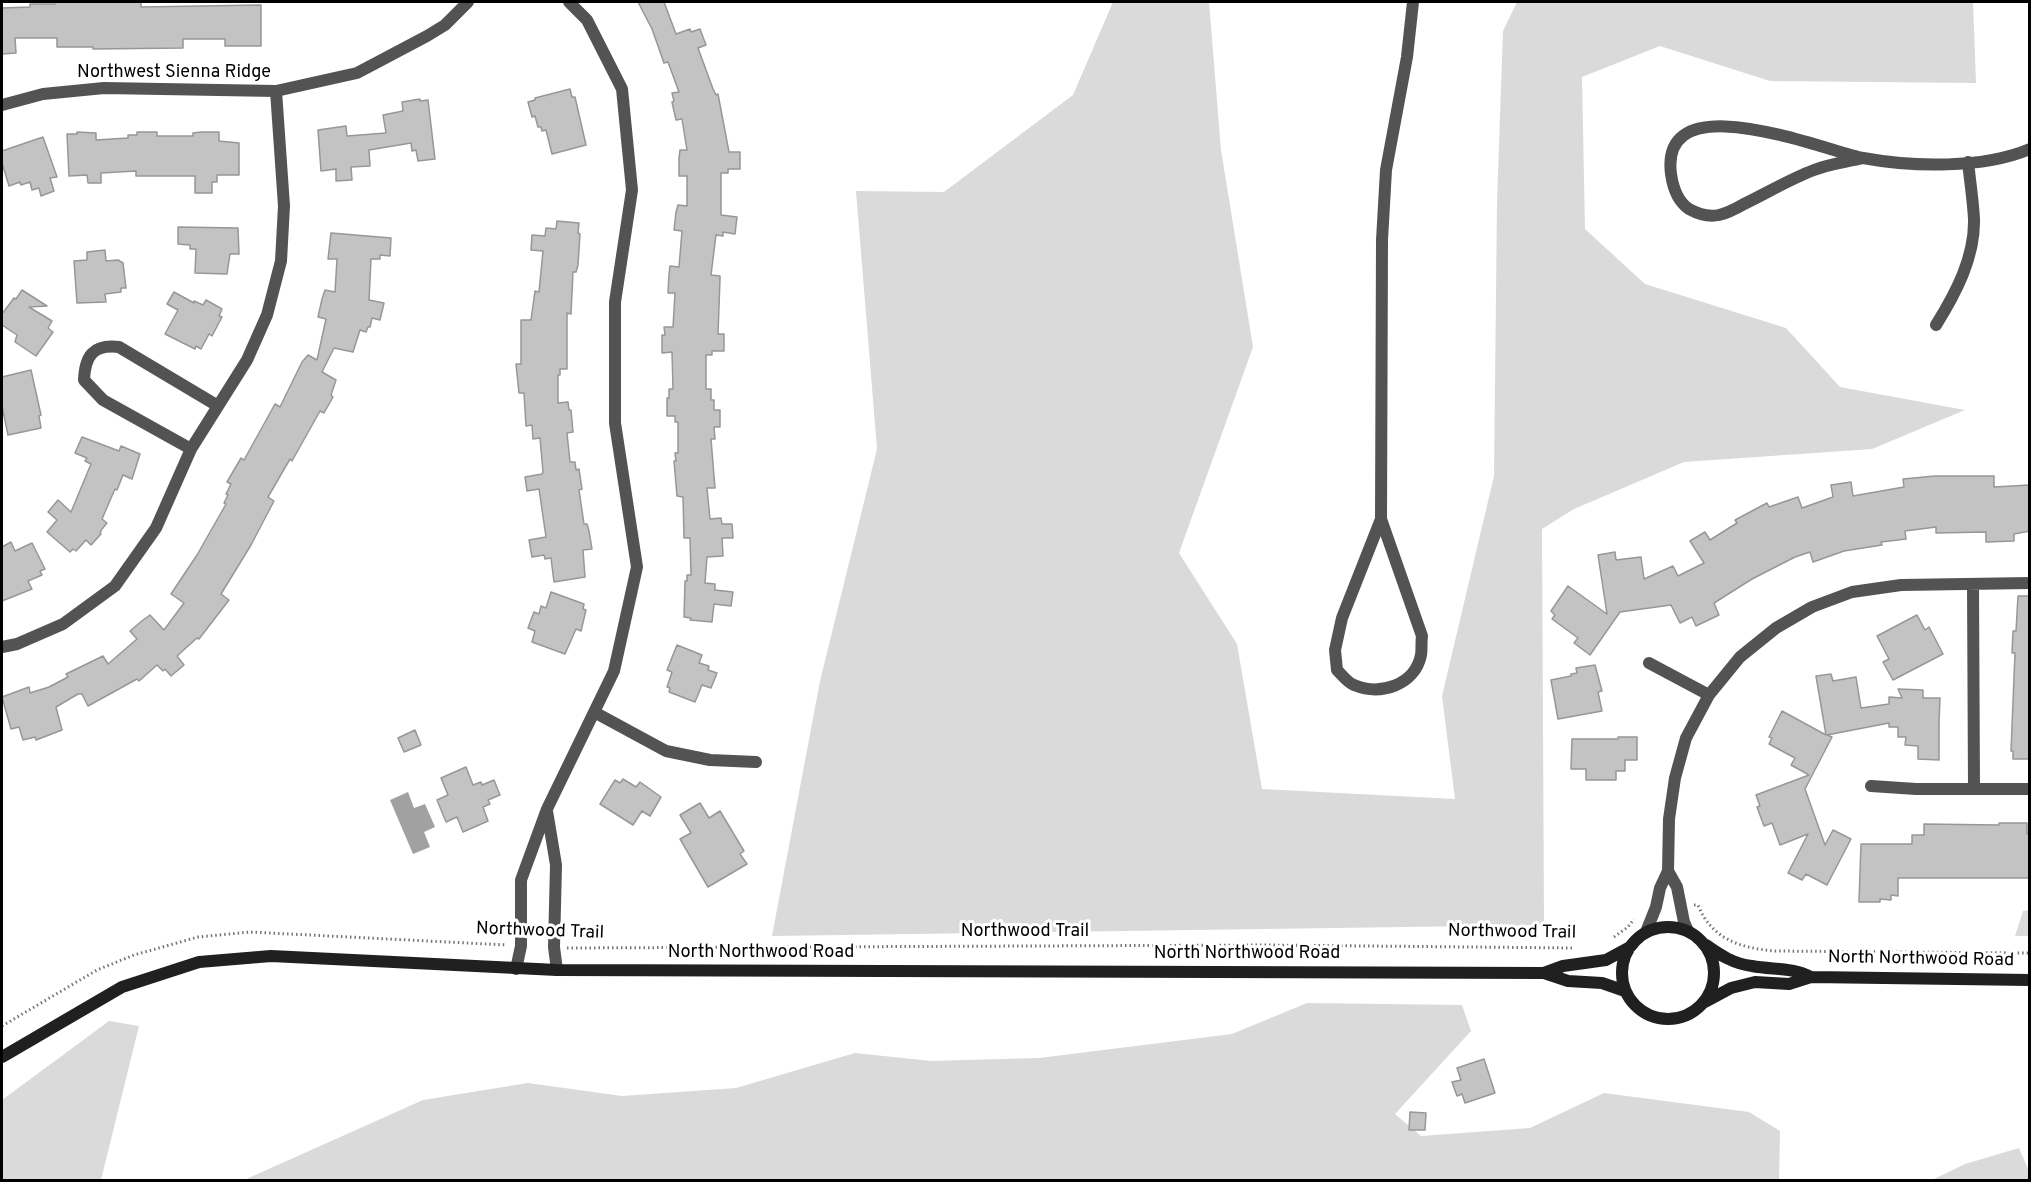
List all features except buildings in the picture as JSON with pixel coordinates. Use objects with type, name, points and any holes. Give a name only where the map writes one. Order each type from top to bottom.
[{"type":"street","name":"Northwest Sienna Ridge","points":[[2,105],[43,94],[104,88],[276,90],[357,73],[428,36],[445,25],[468,2]]},
{"type":"street","points":[[516,969],[521,946],[521,880],[547,809],[614,671],[637,567],[615,423],[615,302],[632,190],[622,89],[587,20],[569,2]]},
{"type":"street","points":[[1381,519],[1342,618],[1335,650],[1337,670],[1352,685],[1371,690],[1389,690],[1410,677],[1421,657],[1422,636],[1381,519],[1382,252],[1386,170],[1407,57],[1413,2]]},
{"type":"street","points":[[2,647],[17,644],[63,624],[115,586],[156,528],[191,448],[247,360],[267,315],[281,261],[285,206],[276,90]]},
{"type":"street","points":[[1863,158],[1815,170],[1719,215],[1698,214],[1682,204],[1672,187],[1670,166],[1673,148],[1686,134],[1712,126],[1758,129],[1863,158],[1918,164],[1979,162],[2030,149]]},
{"type":"street","points":[[1936,325],[1949,304],[1968,263],[1974,221],[1968,162]]},
{"type":"street","points":[[191,448],[103,400],[84,380],[85,364],[94,351],[106,346],[119,347],[218,406]]},
{"type":"street","points":[[1646,932],[1671,927],[1688,931],[1705,945],[1713,963],[1714,974],[1710,993],[1705,1002],[1688,1016],[1667,1020],[1646,1014],[1637,1008],[1625,991],[1622,964],[1630,947],[1646,932],[1668,871],[1669,819],[1675,778],[1686,738],[1709,695],[1740,657],[1776,628],[1812,607],[1852,592],[1891,586],[2030,583]]},
{"type":"street","points":[[1973,585],[1974,788]]},
{"type":"street","points":[[1649,663],[1709,695]]},
{"type":"street","points":[[594,712],[666,751],[710,760],[756,762]]},
{"type":"street","points":[[1871,786],[1916,789],[2030,789]]},
{"type":"street","points":[[547,809],[556,865],[554,947],[557,970]]},
{"type":"street","points":[[1668,871],[1677,887],[1688,931]]},
{"type":"street","name":"North Northwood Road","points":[[1705,945],[1727,959],[1750,966],[1797,970],[1811,977]]},
{"type":"street","name":"North Northwood Road","points":[[1544,973],[1563,966],[1606,960],[1630,947]]},
{"type":"street","name":"North Northwood Road","points":[[2,1057],[122,987],[199,962],[271,956],[557,970],[1544,973],[1568,981],[1602,983],[1625,991]]},
{"type":"street","name":"North Northwood Road","points":[[1705,1002],[1731,988],[1755,982],[1789,984],[1811,977],[2030,980]]},
{"type":"path","points":[[1680,904],[1698,905],[1704,919],[1727,940],[1750,948],[1775,951],[2030,953]]},
{"type":"path","points":[[1606,943],[1628,927],[1637,915]]},
{"type":"path","name":"Northwood Trail","points":[[2,1026],[97,970],[134,955],[198,937],[250,932],[521,946]]},
{"type":"path","name":"Northwood Trail","points":[[554,947],[1275,945],[1576,948]]},
{"type":"shaded area","points":[[1113,2],[1209,2],[1221,150],[1253,347],[1179,553],[1237,644],[1262,789],[1455,799],[1442,696],[1494,476],[1497,202],[1503,31],[1517,2],[1973,2],[1976,83],[1770,81],[1660,46],[1582,77],[1585,229],[1645,284],[1786,328],[1840,387],[1965,410],[1872,449],[1684,462],[1574,509],[1542,529],[1544,925],[772,936],[820,681],[877,449],[856,191],[944,192],[1073,95]]},
{"type":"shaded area","points":[[408,792],[414,808],[425,804],[435,827],[424,832],[430,847],[413,854],[390,800]]},
{"type":"shaded area","points":[[2029,910],[2029,936],[2015,936],[2023,911]]},
{"type":"shaded area","points":[[1307,1003],[1462,1005],[1471,1031],[1395,1114],[1421,1136],[1530,1128],[1604,1093],[1749,1112],[1780,1131],[1779,1180],[244,1180],[423,1100],[528,1083],[622,1096],[736,1088],[855,1053],[931,1061],[1039,1058],[1232,1034]]},
{"type":"shaded area","points":[[109,1021],[139,1026],[101,1180],[2,1180],[2,1100]]},
{"type":"shaded area","points":[[2019,1148],[2029,1171],[2029,1180],[1932,1180],[1965,1164]]}]
